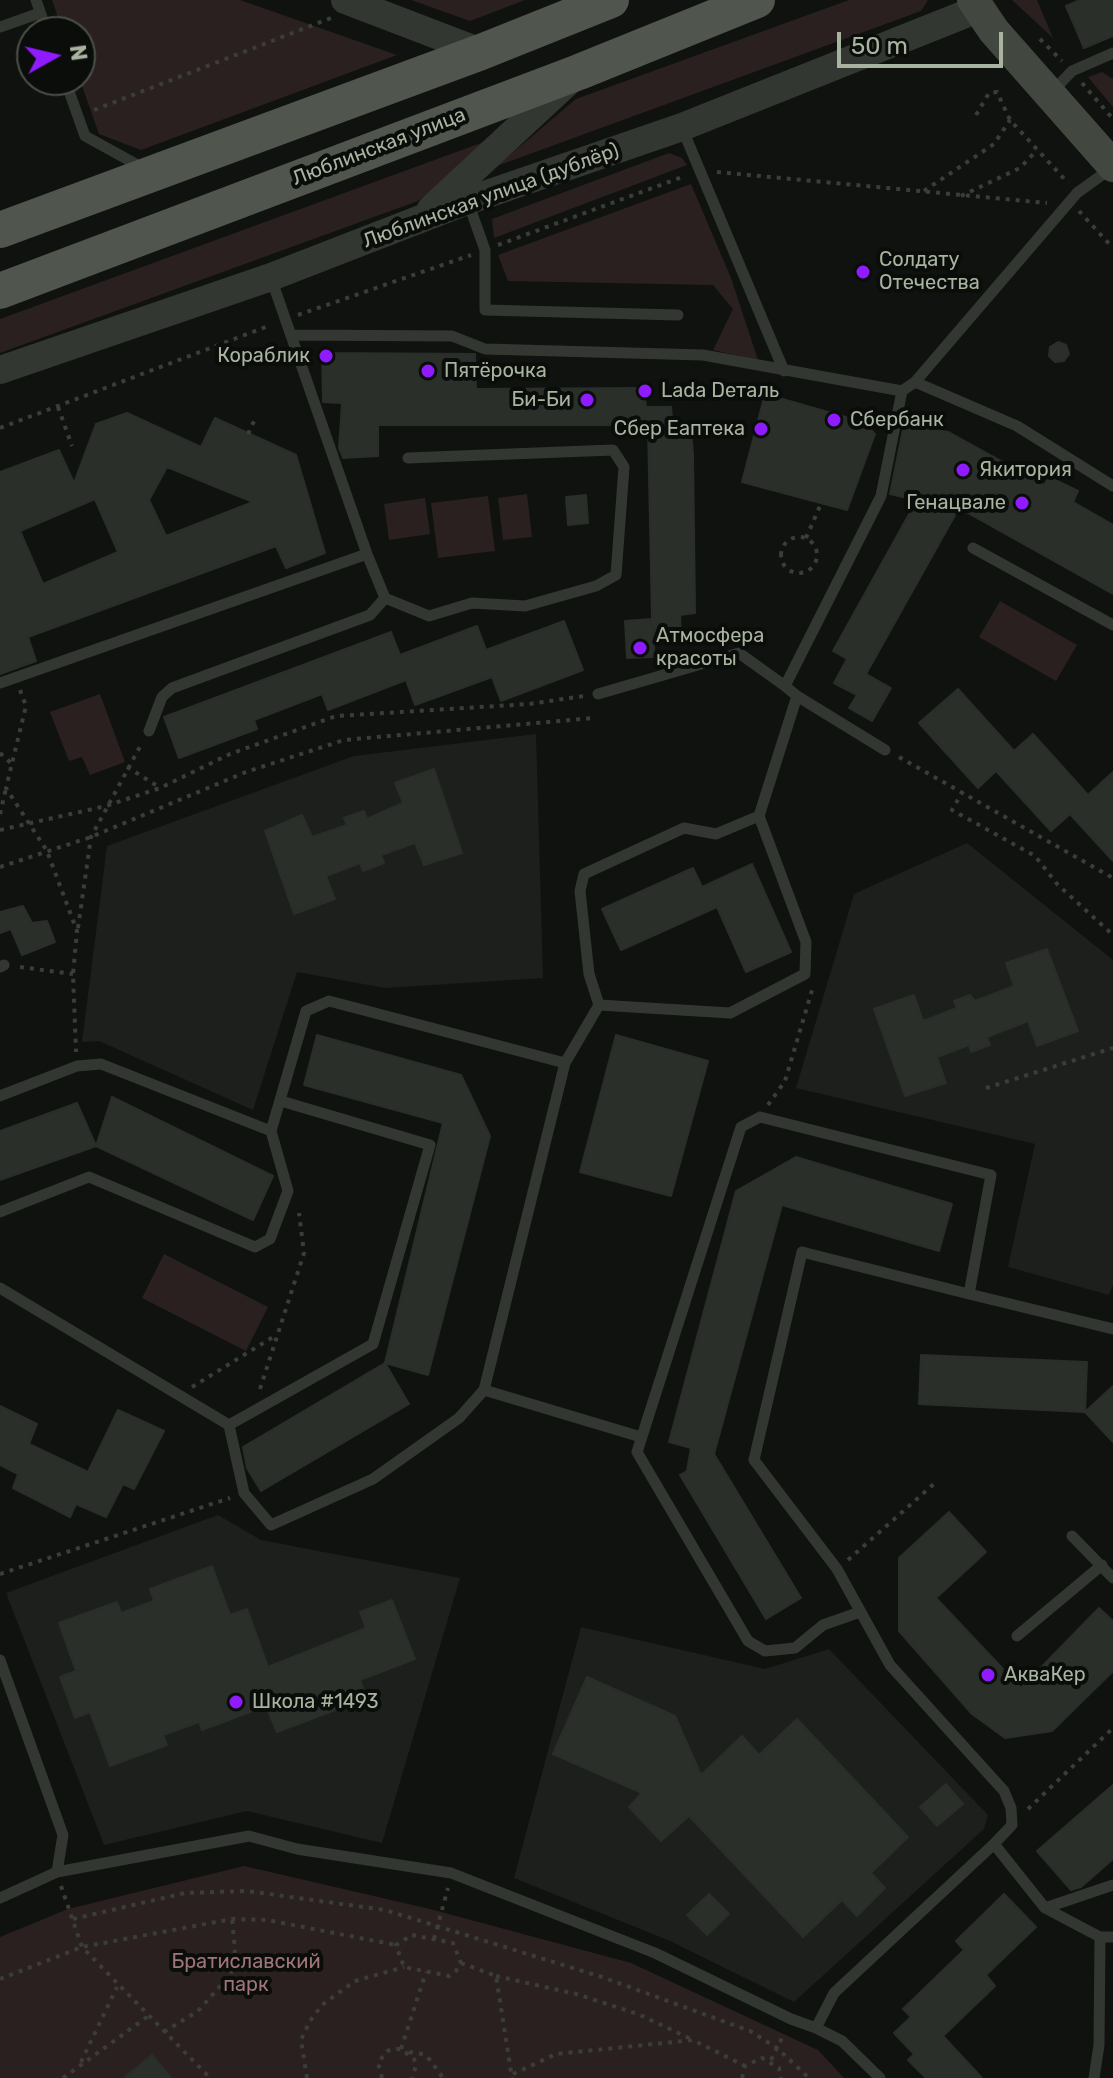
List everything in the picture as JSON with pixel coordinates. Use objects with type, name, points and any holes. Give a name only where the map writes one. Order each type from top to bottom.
[{"type":"main road","points":[[0,230],[481,52],[611,0]]},
{"type":"main road","name":"Люблинская улица","points":[[0,291],[579,72],[757,0]]},
{"type":"main road","points":[[975,4],[1048,95],[1113,166]]},
{"type":"street","points":[[349,1],[481,52]]},
{"type":"street","name":"Люблинская улица (дублёр)","points":[[0,370],[271,277],[467,201],[682,127],[975,4]]},
{"type":"street","points":[[416,223],[579,72]]},
{"type":"lane","points":[[36,0],[41,16]]},
{"type":"lane","points":[[0,27],[40,13]]},
{"type":"lane","points":[[1048,95],[1072,71],[1113,53]]},
{"type":"lane","points":[[71,96],[85,136],[153,173]]},
{"type":"lane","points":[[682,127],[784,371]]},
{"type":"lane","points":[[785,686],[881,496],[902,391],[915,382],[1074,197],[1113,166]]},
{"type":"lane","points":[[467,201],[485,250],[485,310],[678,315]]},
{"type":"lane","points":[[271,277],[385,598],[429,616],[472,603],[525,606],[596,586],[616,575],[624,467],[613,450],[408,458]]},
{"type":"lane","points":[[292,335],[452,336],[485,349],[703,355],[902,391]]},
{"type":"lane","points":[[915,382],[1017,426],[1113,486]]},
{"type":"lane","points":[[973,548],[1113,625]]},
{"type":"lane","points":[[0,683],[367,554]]},
{"type":"lane","points":[[149,731],[162,697],[172,688],[370,615],[385,598]]},
{"type":"lane","points":[[598,694],[739,653],[797,696],[885,750]]},
{"type":"lane","points":[[599,1005],[730,1013],[805,974],[806,942],[759,816],[797,696]]},
{"type":"lane","points":[[0,1288],[181,1393],[229,1425],[244,1493],[271,1525],[373,1479],[459,1418],[484,1390],[565,1063],[599,1005],[589,974],[580,891],[584,874],[684,828],[716,834],[759,816]]},
{"type":"lane","points":[[0,1212],[89,1177],[255,1247],[270,1239],[288,1191],[271,1131],[306,1011],[329,1001],[565,1063]]},
{"type":"lane","points":[[0,1096],[77,1066],[101,1064],[271,1131]]},
{"type":"lane","points":[[229,1425],[373,1344],[430,1145],[281,1101]]},
{"type":"lane","points":[[860,1612],[823,1625],[795,1648],[765,1651],[748,1641],[637,1452],[741,1127],[760,1117],[991,1175],[969,1294]]},
{"type":"lane","points":[[816,2028],[834,1993],[1012,1825],[1011,1808],[1004,1791],[890,1665],[837,1569],[754,1460],[802,1252],[1113,1329]]},
{"type":"lane","points":[[484,1390],[641,1437]]},
{"type":"lane","points":[[1072,1536],[1113,1578]]},
{"type":"lane","points":[[1017,1636],[1102,1565]]},
{"type":"lane","points":[[0,1660],[63,1835],[57,1872]]},
{"type":"lane","points":[[0,1898],[57,1872],[249,1836],[297,1849],[451,1873],[655,1953],[816,2028],[842,2041],[880,2078]]},
{"type":"lane","points":[[994,1844],[1045,1908],[1107,1937],[1094,2078]]},
{"type":"lane","points":[[1045,1908],[1113,1885]]},
{"type":"lane","points":[[1099,2045],[1113,2045]]},
{"type":"path","points":[[78,116],[328,21],[349,1]]},
{"type":"path","points":[[976,115],[989,93],[997,92],[1010,120],[1113,248]]},
{"type":"path","points":[[922,192],[994,144],[1010,120]]},
{"type":"path","points":[[961,197],[1020,168],[1037,150]]},
{"type":"path","points":[[0,428],[286,319],[700,171],[1032,204],[1074,197]]},
{"type":"path","points":[[58,407],[72,446]]},
{"type":"path","points":[[248,434],[255,419]]},
{"type":"path","points":[[806,538],[820,506]]},
{"type":"path","points":[[796,537],[806,538],[815,548],[817,561],[811,569],[793,572],[785,566],[782,548],[796,537]]},
{"type":"path","points":[[0,814],[26,706],[15,677]]},
{"type":"path","points":[[0,830],[106,806],[160,788],[230,754],[336,716],[529,704],[598,694]]},
{"type":"path","points":[[0,867],[91,837],[246,772],[344,740],[594,718]]},
{"type":"path","points":[[77,1066],[73,974],[91,837],[149,731]]},
{"type":"path","points":[[885,750],[963,791],[1113,878]]},
{"type":"path","points":[[0,753],[12,764]]},
{"type":"path","points":[[127,767],[160,788]]},
{"type":"path","points":[[6,788],[47,851],[77,931]]},
{"type":"path","points":[[963,791],[952,810],[1035,856],[1058,885],[1113,935]]},
{"type":"path","points":[[2,966],[73,974]]},
{"type":"path","points":[[760,1117],[785,1081],[816,977],[805,974]]},
{"type":"path","points":[[986,1088],[1113,1048]]},
{"type":"path","points":[[252,1413],[304,1253],[298,1206]]},
{"type":"path","points":[[181,1393],[276,1336]]},
{"type":"path","points":[[837,1569],[935,1483]]},
{"type":"path","points":[[0,1574],[244,1493]]},
{"type":"path","points":[[1012,1825],[1113,1728]]},
{"type":"path","points":[[57,1872],[82,1947],[147,2017],[210,2078]]},
{"type":"path","points":[[434,1939],[451,1873]]},
{"type":"path","points":[[73,1919],[185,1893],[247,1891],[372,1908],[438,1924],[602,1977],[750,2031],[777,2048],[809,2078]]},
{"type":"path","points":[[164,2033],[198,2011],[231,1974],[235,1950],[232,1919]]},
{"type":"path","points":[[0,1979],[82,1947],[232,1919],[267,1920],[396,1945],[412,1935],[453,1943],[461,1963],[496,1976],[588,1998],[638,2014],[745,2066]]},
{"type":"path","points":[[396,1945],[397,1956],[404,1967]]},
{"type":"path","points":[[307,2078],[301,2040],[322,2005],[346,1985],[404,1967],[449,1976],[461,1963]]},
{"type":"path","points":[[401,2049],[426,1972]]},
{"type":"path","points":[[496,1976],[512,2076],[556,2054],[693,2040]]},
{"type":"path","points":[[80,2064],[117,1986]]},
{"type":"path","points":[[63,2078],[147,2017]]},
{"type":"path","points":[[771,2060],[791,2019]]},
{"type":"path","points":[[382,2078],[378,2063],[382,2056],[387,2051],[401,2049],[423,2054],[443,2078]]},
{"type":"path","points":[[409,2052],[416,2066],[412,2078]]},
{"type":"path","points":[[745,2066],[762,2058],[771,2060],[781,2078]]},
{"type":"path","points":[[742,2078],[745,2066]]},
{"type":"shaded area","points":[[536,734],[543,978],[385,988],[297,972],[253,1110],[99,1041],[82,1042],[107,846],[354,756]]},
{"type":"shaded area","points":[[967,843],[1113,960],[1113,1285],[1109,1295],[1008,1267],[1035,1144],[796,1088],[854,894]]},
{"type":"shaded area","name":"Школа #1493","points":[[218,1515],[261,1540],[460,1578],[382,1843],[247,1811],[104,1845],[6,1593]]},
{"type":"shaded area","points":[[581,1627],[765,1669],[829,1649],[988,1815],[984,1829],[794,2002],[670,1941],[514,1878]]},
{"type":"green space","points":[[52,0],[240,0],[397,55],[141,150],[99,134],[86,96],[96,96],[96,16],[58,16]]},
{"type":"green space","points":[[411,0],[525,0],[470,21]]},
{"type":"green space","points":[[849,0],[928,0],[921,11],[497,166],[576,99]]},
{"type":"green space","points":[[1012,0],[1037,0],[1053,38]]},
{"type":"green space","points":[[1102,72],[1113,79],[1113,107],[1088,77]]},
{"type":"green space","points":[[500,136],[418,201],[0,353],[0,319]]},
{"type":"green space","points":[[669,153],[682,158],[687,165],[494,238],[492,219]]},
{"type":"green space","points":[[691,184],[731,278],[758,360],[713,350],[733,309],[713,285],[508,281],[498,255]]},
{"type":"green space","points":[[527,494],[532,537],[503,540],[498,498]]},
{"type":"green space","points":[[488,496],[495,551],[438,558],[431,503]]},
{"type":"green space","points":[[425,498],[430,534],[389,540],[384,504]]},
{"type":"green space","points":[[1000,601],[1077,645],[1056,681],[979,637]]},
{"type":"green space","points":[[100,694],[125,762],[90,775],[82,757],[69,761],[50,712]]},
{"type":"green space","points":[[164,1254],[268,1307],[246,1351],[142,1298]]},
{"type":"green space","name":"Братиславский парк","points":[[244,1866],[430,1909],[631,1963],[818,2050],[844,2078],[0,2078],[0,1937],[68,1909]]},
{"type":"building","points":[[1080,0],[1113,0],[1113,36],[1084,48],[1066,6]]},
{"type":"building","points":[[1058,342],[1066,345],[1069,354],[1064,361],[1055,362],[1049,356],[1050,347]]},
{"type":"building","points":[[322,353],[475,354],[476,389],[644,388],[646,407],[671,407],[673,431],[691,432],[693,454],[695,613],[680,615],[681,640],[654,642],[654,657],[627,658],[625,621],[652,619],[648,425],[378,425],[378,456],[343,458],[339,448],[342,403],[323,402]]},
{"type":"building","points":[[765,394],[863,422],[875,434],[847,510],[742,482]]},
{"type":"building","points":[[127,413],[201,447],[215,418],[296,455],[325,553],[286,568],[276,546],[28,637],[36,661],[0,674],[0,472],[59,450],[74,483],[96,424]],"holes":[[[167,467],[253,502],[166,536],[149,500]],[[95,499],[118,552],[43,584],[20,531]]]},
{"type":"building","points":[[904,425],[948,432],[1044,485],[1049,477],[1078,491],[1073,502],[1113,525],[1113,594],[959,508],[866,674],[891,688],[872,721],[849,708],[857,695],[834,683],[847,659],[833,651],[917,500],[890,494]]},
{"type":"building","points":[[586,495],[588,523],[568,525],[566,497]]},
{"type":"building","points":[[564,621],[583,670],[501,701],[492,677],[415,705],[406,680],[328,710],[322,694],[254,720],[257,729],[179,758],[164,717],[391,632],[400,655],[477,626],[486,650]]},
{"type":"building","points":[[958,689],[1014,751],[1033,734],[1088,795],[1113,772],[1113,861],[1070,814],[1051,831],[996,771],[978,788],[919,723]]},
{"type":"building","points":[[434,769],[462,853],[424,865],[415,843],[381,855],[384,863],[363,871],[360,863],[326,876],[335,899],[294,914],[265,831],[302,815],[312,837],[347,825],[344,818],[364,811],[367,819],[403,803],[395,783]]},
{"type":"building","points":[[752,864],[791,952],[746,972],[717,907],[621,950],[602,909],[693,868],[702,887]]},
{"type":"building","points":[[23,906],[32,923],[47,921],[55,942],[22,955],[11,929],[0,933],[0,912]]},
{"type":"building","points":[[1047,949],[1078,1031],[1037,1046],[1028,1021],[987,1037],[990,1045],[971,1052],[969,1045],[937,1057],[946,1083],[905,1096],[874,1009],[914,995],[923,1021],[957,1008],[954,1001],[970,995],[975,1001],[1014,986],[1006,963]]},
{"type":"building","points":[[317,1035],[461,1075],[490,1136],[428,1375],[385,1363],[443,1123],[304,1085]]},
{"type":"building","points":[[616,1035],[708,1061],[671,1196],[580,1172]]},
{"type":"building","points":[[112,1097],[273,1176],[253,1220],[96,1146]]},
{"type":"building","points":[[77,1103],[96,1146],[0,1180],[0,1131]]},
{"type":"building","points":[[796,1157],[952,1204],[939,1251],[782,1205],[714,1454],[801,1598],[766,1619],[680,1475],[687,1471],[691,1448],[669,1442],[736,1191]]},
{"type":"building","points":[[921,1355],[1087,1362],[1085,1412],[919,1404]]},
{"type":"building","points":[[385,1363],[409,1404],[261,1491],[247,1468],[243,1447]]},
{"type":"building","points":[[1113,1386],[1113,1442],[1085,1412]]},
{"type":"building","points":[[0,1406],[37,1424],[29,1444],[88,1472],[118,1410],[164,1431],[134,1489],[123,1484],[106,1517],[76,1504],[70,1517],[13,1488],[18,1474],[0,1465]]},
{"type":"building","points":[[949,1512],[986,1552],[936,1598],[1021,1688],[1099,1608],[1113,1621],[1113,1671],[1052,1731],[1005,1738],[972,1714],[899,1631],[899,1558]]},
{"type":"building","points":[[212,1566],[230,1615],[247,1609],[268,1667],[366,1628],[360,1612],[392,1600],[415,1659],[360,1680],[367,1698],[277,1732],[266,1706],[202,1730],[199,1722],[163,1735],[167,1745],[110,1766],[90,1712],[75,1718],[60,1677],[76,1671],[59,1623],[117,1602],[121,1613],[154,1601],[150,1589]]},
{"type":"building","points":[[587,1677],[675,1716],[701,1775],[742,1736],[759,1755],[797,1719],[908,1837],[871,1873],[885,1888],[857,1916],[842,1900],[803,1937],[689,1816],[661,1841],[629,1807],[642,1793],[553,1754]]},
{"type":"building","points":[[946,1784],[963,1804],[937,1826],[920,1807]]},
{"type":"building","points":[[1113,1785],[1113,1859],[1081,1887],[1071,1890],[1037,1851]]},
{"type":"building","points":[[709,1894],[729,1914],[707,1935],[687,1915]]},
{"type":"building","points":[[1004,1894],[1036,1927],[986,1975],[995,1986],[943,2036],[982,2078],[926,2078],[908,2060],[914,2054],[894,2033],[911,2017],[903,2009],[964,1950],[956,1941]]},
{"type":"building","points":[[152,2055],[171,2078],[124,2078]]},
{"type":"place","name":"Солдату Отечества","points":[[863,272]]},
{"type":"place","name":"Кораблик","points":[[326,356]]},
{"type":"place","name":"Пятёрочка","points":[[428,371]]},
{"type":"place","name":"Lada Dеталь","points":[[645,391]]},
{"type":"place","name":"Би-Би","points":[[587,400]]},
{"type":"place","name":"Сбербанк","points":[[834,420]]},
{"type":"place","name":"Сбер Еаптека","points":[[761,429]]},
{"type":"place","name":"Якитория","points":[[963,470]]},
{"type":"place","name":"Генацвале","points":[[1022,503]]},
{"type":"place","name":"Атмосфера красоты","points":[[640,648]]},
{"type":"place","name":"АкваКер","points":[[988,1675]]},
{"type":"place","name":"Школа #1493","points":[[236,1702]]}]
